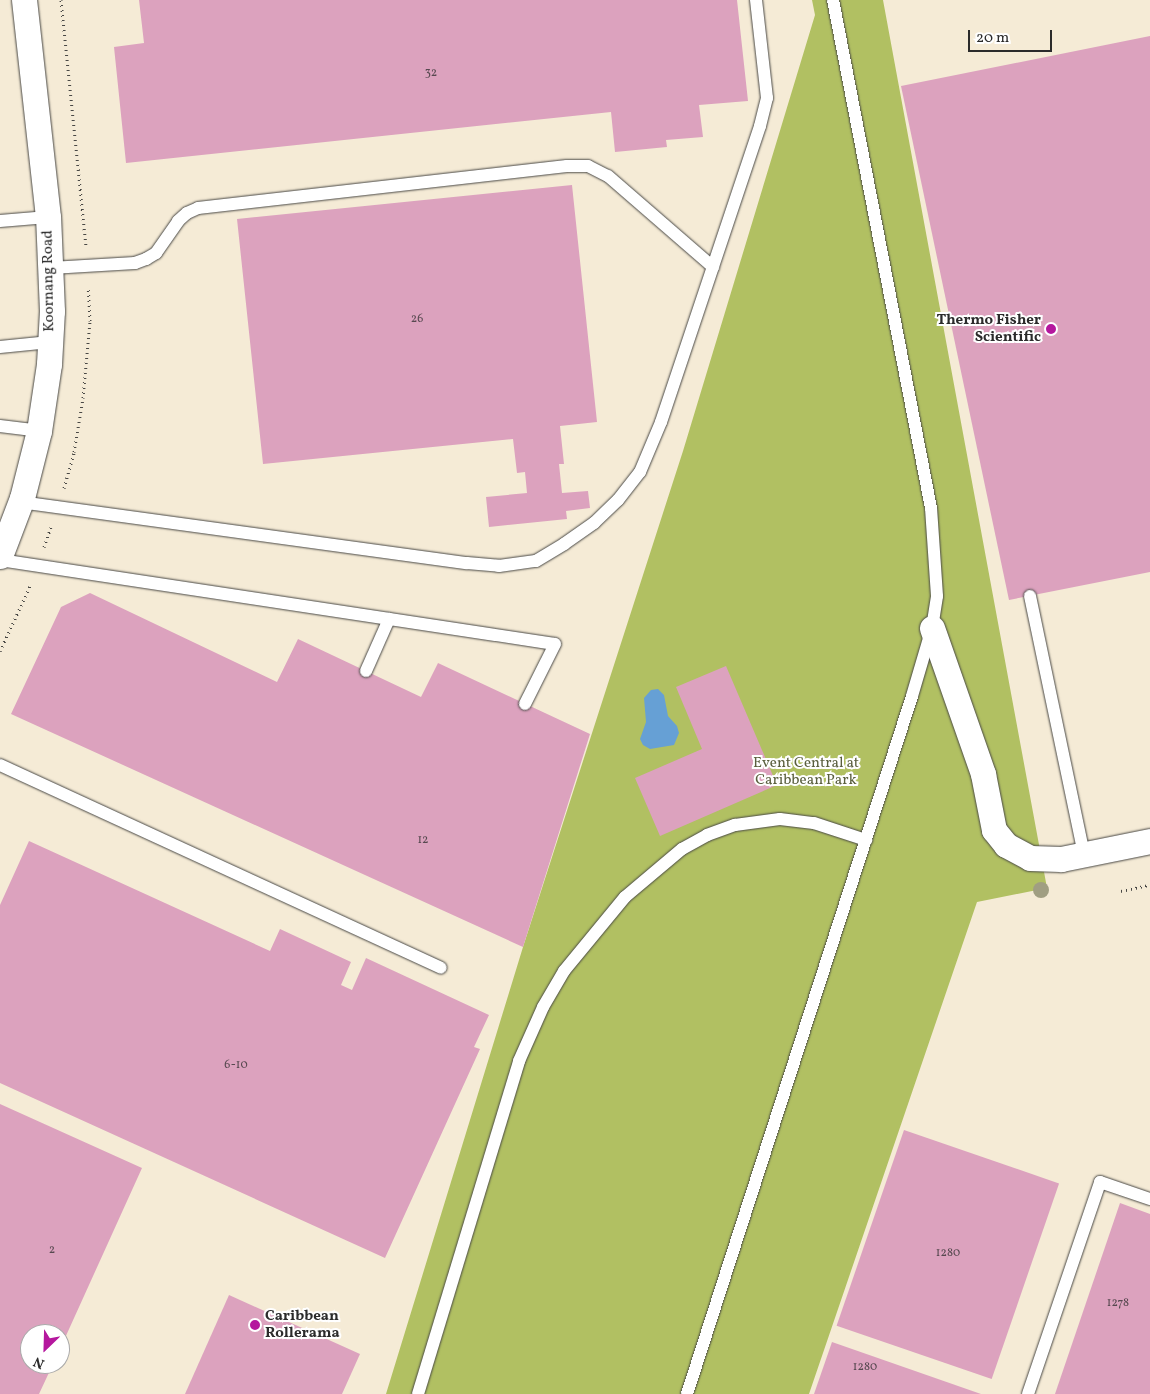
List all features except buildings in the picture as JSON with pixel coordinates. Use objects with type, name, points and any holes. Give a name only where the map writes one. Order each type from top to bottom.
[{"type":"street","name":"Koornang Road","points":[[0,556],[20,502],[39,431],[46,396],[50,342],[51,268],[48,217],[24,0]]},
{"type":"street","points":[[932,628],[983,774],[994,830],[1006,845],[1030,858],[1072,857],[1150,841]]},
{"type":"lane","points":[[20,502],[499,566],[536,561],[594,523],[618,500],[640,472],[661,422],[760,126],[767,98],[756,0]]},
{"type":"lane","points":[[687,1394],[866,840],[932,628],[936,596],[931,508],[833,0]]},
{"type":"lane","points":[[51,268],[135,263],[146,259],[156,252],[178,221],[187,213],[198,208],[567,166],[588,166],[608,176],[713,266]]},
{"type":"lane","points":[[0,221],[48,217]]},
{"type":"lane","points":[[0,347],[50,342]]},
{"type":"lane","points":[[0,426],[39,431]]},
{"type":"lane","points":[[0,560],[555,644],[525,704]]},
{"type":"lane","points":[[1030,596],[1072,857]]},
{"type":"lane","points":[[366,671],[389,619]]},
{"type":"lane","points":[[0,765],[441,968]]},
{"type":"lane","points":[[418,1394],[518,1061],[543,1007],[564,971],[625,897],[682,850],[707,835],[735,825],[780,819],[814,823],[866,840]]},
{"type":"lane","points":[[1028,1394],[1100,1182],[1150,1200]]},
{"type":"path","points":[[1121,891],[1150,885]]},
{"type":"green space","name":"Event Central at Caribbean Park","points":[[812,0],[883,0],[1047,888],[977,902],[809,1394],[386,1394],[523,947],[683,451],[815,15]]},
{"type":"water","points":[[658,689],[664,695],[668,716],[677,726],[679,733],[674,745],[650,749],[643,745],[640,739],[646,722],[644,698],[651,690]]},
{"type":"place","name":"Thermo Fisher Scientific","points":[[1051,329]]},
{"type":"place","name":"Caribbean Rollerama","points":[[255,1325]]}]
